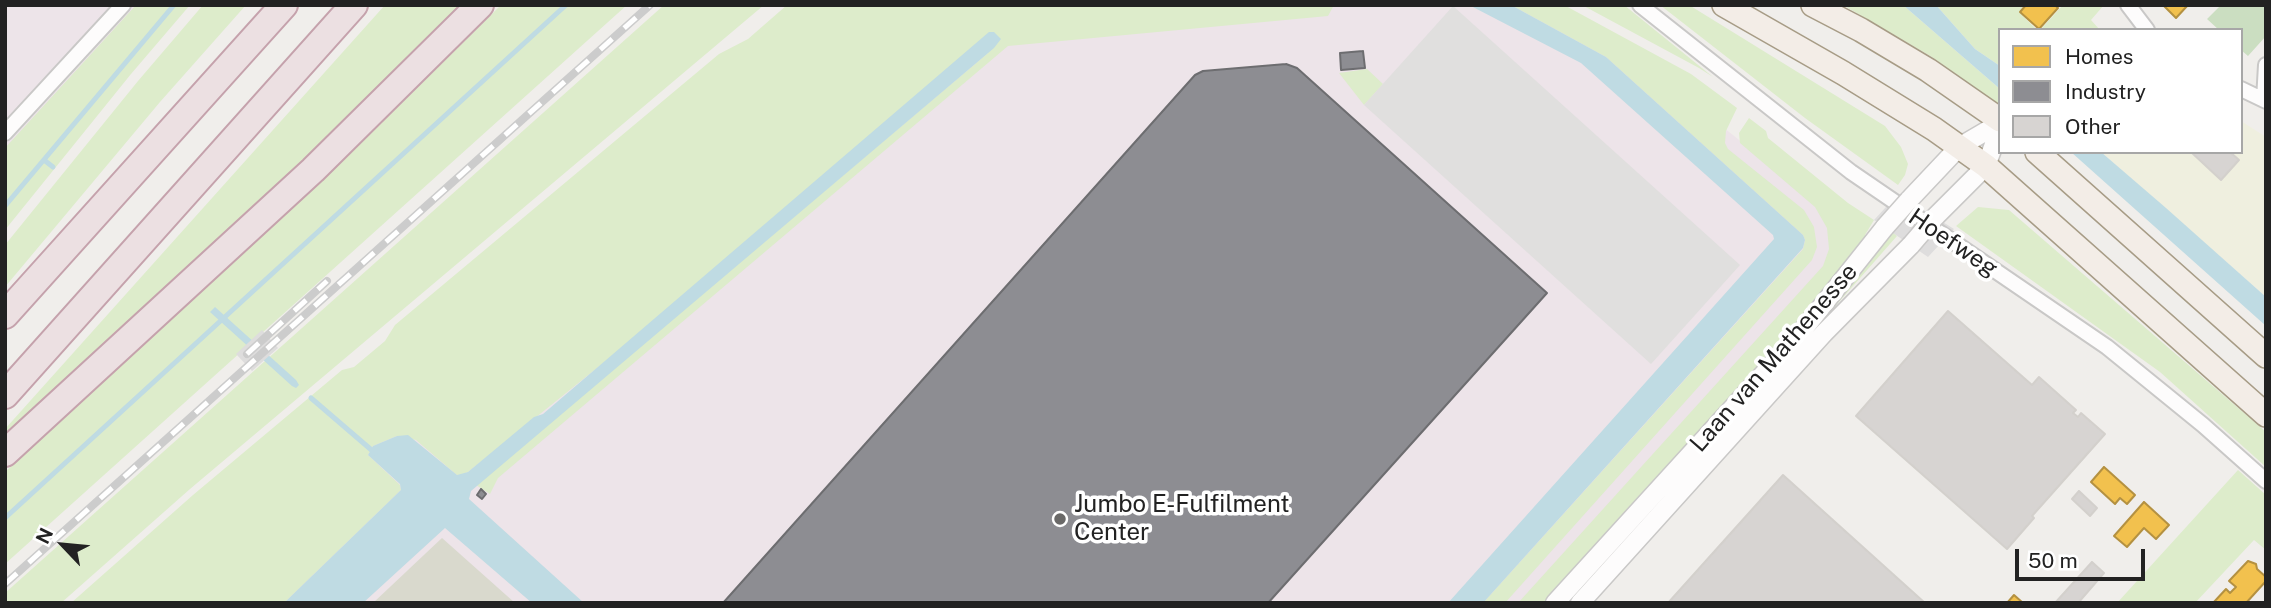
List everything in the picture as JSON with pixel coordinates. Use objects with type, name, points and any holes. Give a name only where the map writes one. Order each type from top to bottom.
[{"type":"highway","points":[[5,315],[284,5]]},
{"type":"highway","points":[[5,395],[354,5]]},
{"type":"highway","points":[[5,453],[313,170],[480,5]]},
{"type":"main road","points":[[1724,5],[1843,73],[1934,129],[1986,166],[2266,415]]},
{"type":"main road","points":[[1813,5],[1928,70],[1998,122]]},
{"type":"main road","points":[[2039,154],[2266,356]]},
{"type":"street","points":[[5,133],[123,5]]},
{"type":"street","name":"Hoefweg","points":[[1640,5],[1851,172],[2107,346],[2266,481]]},
{"type":"street","points":[[2128,5],[2145,28]]},
{"type":"street","points":[[2243,90],[2265,101],[2266,65]]},
{"type":"street","name":"Laan van Mathenesse","points":[[1555,603],[1799,335],[1909,200],[1959,147],[1998,125]]},
{"type":"street","name":"Laan van Mathenesse","points":[[1580,603],[1824,332],[1986,166],[1998,130]]},
{"type":"shaded area","points":[[5,5],[145,5],[5,156]]},
{"type":"shaded area","points":[[811,5],[1537,5],[1670,85],[1846,225],[1846,243],[1522,603],[139,603]]},
{"type":"shaded area","points":[[1453,6],[1740,265],[1651,364],[1364,105]]},
{"type":"shaded area","points":[[442,538],[515,603],[373,603]]},
{"type":"green space","points":[[136,5],[190,5],[5,230],[5,148]]},
{"type":"green space","points":[[203,5],[246,5],[160,102],[5,287],[5,245]]},
{"type":"green space","points":[[385,5],[472,5],[5,446],[5,429]]},
{"type":"green space","points":[[501,5],[627,5],[5,564],[5,472],[346,158]]},
{"type":"green space","points":[[664,5],[764,5],[190,489],[61,603],[5,603],[5,593]]},
{"type":"green space","points":[[787,5],[1334,5],[1328,16],[1008,46],[498,478],[490,494],[476,485],[994,48],[468,472],[458,476],[416,440],[397,436],[373,446],[368,455],[400,485],[401,490],[284,603],[71,603],[193,495],[342,370],[354,367],[385,341],[395,325],[719,54],[748,39]]},
{"type":"green space","points":[[1511,5],[1564,5],[1691,74],[1737,108],[1726,131],[1725,143],[1728,149],[1804,210],[1814,227],[1817,247],[1812,260],[1505,603],[1483,603],[1803,249],[1805,240],[1803,235],[1606,57]]},
{"type":"green space","points":[[1582,5],[1624,5],[1713,77],[1699,68]]},
{"type":"green space","points":[[1660,5],[1689,5],[1885,126],[1901,147],[1908,164],[1898,185],[1805,118]]},
{"type":"green space","points":[[1843,5],[1903,5],[1998,87],[1998,104],[1932,57]]},
{"type":"green space","points":[[1936,5],[2024,5],[2019,12],[2035,28],[1998,28],[1998,65],[1975,49]]},
{"type":"green space","points":[[2063,5],[2104,5],[2091,20],[2098,28],[2042,28]]},
{"type":"green space","points":[[2221,5],[2266,5],[2266,36],[2248,56],[2243,52],[2243,28],[2217,28],[2207,19]]},
{"type":"green space","points":[[1367,69],[1383,84],[1364,105],[1339,73]]},
{"type":"green space","points":[[1749,118],[1766,131],[1768,138],[1848,203],[1874,220],[1865,235],[1866,240],[1793,333],[1548,603],[1518,603],[1823,266],[1829,249],[1827,228],[1815,207],[1740,143],[1739,133]]},
{"type":"green space","points":[[2243,122],[2266,137],[2266,297],[2103,154],[2243,154]]},
{"type":"green space","points":[[1978,207],[2009,210],[2266,432],[2266,467],[2160,372],[1956,226]]},
{"type":"green space","points":[[1892,232],[1897,236],[1574,603],[1561,603]]},
{"type":"green space","points":[[2238,470],[2266,495],[2266,550],[2254,540],[2195,603],[2117,603]]},
{"type":"water","points":[[1469,5],[1511,5],[1606,57],[1803,235],[1805,240],[1803,248],[1483,603],[1448,603],[1774,239],[1773,235],[1581,63]]},
{"type":"water","points":[[1903,5],[1936,5],[1975,49],[1998,65],[1998,87]]},
{"type":"water","points":[[989,32],[994,32],[1001,39],[994,48],[471,491],[469,499],[584,603],[532,603],[445,528],[363,603],[284,603],[401,490],[400,484],[368,455],[373,446],[397,436],[408,435],[457,475],[468,472],[534,417],[543,414]]},
{"type":"water","points":[[2073,154],[2103,154],[2266,297],[2266,326]]},
{"type":"water","points":[[215,307],[299,385],[296,388],[292,386],[210,312]]},
{"type":"pier","points":[[1898,194],[1954,229],[1928,257],[1874,220]]},
{"type":"pier","points":[[262,330],[278,348],[252,371],[236,354]]},
{"type":"building: Homes","points":[[2026,5],[2055,5],[2058,8],[2040,28],[2020,12]]},
{"type":"building: Homes","points":[[2163,5],[2188,5],[2176,18]]},
{"type":"building: Homes","points":[[2104,467],[2135,495],[2127,504],[2120,498],[2115,504],[2091,482]]},
{"type":"building: Homes","points":[[2144,502],[2169,525],[2156,539],[2144,528],[2127,547],[2114,536]]},
{"type":"building: Homes","points":[[2248,561],[2256,564],[2266,581],[2246,603],[2213,603],[2226,589],[2230,593],[2236,587],[2229,581]]},
{"type":"building: Homes","points":[[2014,595],[2023,603],[2007,603]]},
{"type":"building: Industry","points":[[1363,51],[1365,68],[1341,70],[1340,53]]},
{"type":"building: Industry","points":[[1286,64],[1297,68],[1547,293],[1268,603],[723,603],[1195,75],[1203,71]]},
{"type":"building: Industry","points":[[481,489],[486,494],[482,499],[477,495]]},
{"type":"building: Other","points":[[2193,154],[2232,154],[2239,160],[2221,180]]},
{"type":"building: Other","points":[[1948,311],[2032,385],[2039,377],[2076,410],[2073,413],[2078,417],[2081,413],[2105,434],[2032,516],[2034,518],[2007,549],[1856,416]]},
{"type":"building: Other","points":[[1783,475],[1925,603],[1668,603]]},
{"type":"building: Other","points":[[2079,491],[2097,508],[2090,516],[2072,499]]},
{"type":"building: Other","points":[[2092,562],[2104,573],[2078,603],[2055,603]]},
{"type":"waterway","points":[[5,206],[174,5]]},
{"type":"waterway","points":[[5,518],[566,5]]},
{"type":"waterway","points":[[44,160],[53,167]]},
{"type":"waterway","points":[[311,398],[375,453]]},
{"type":"railway","points":[[5,584],[650,5]]},
{"type":"railway","points":[[247,354],[327,281]]},
{"type":"place","name":"Jumbo E-Fulfilment Center","points":[[1060,519]]}]
